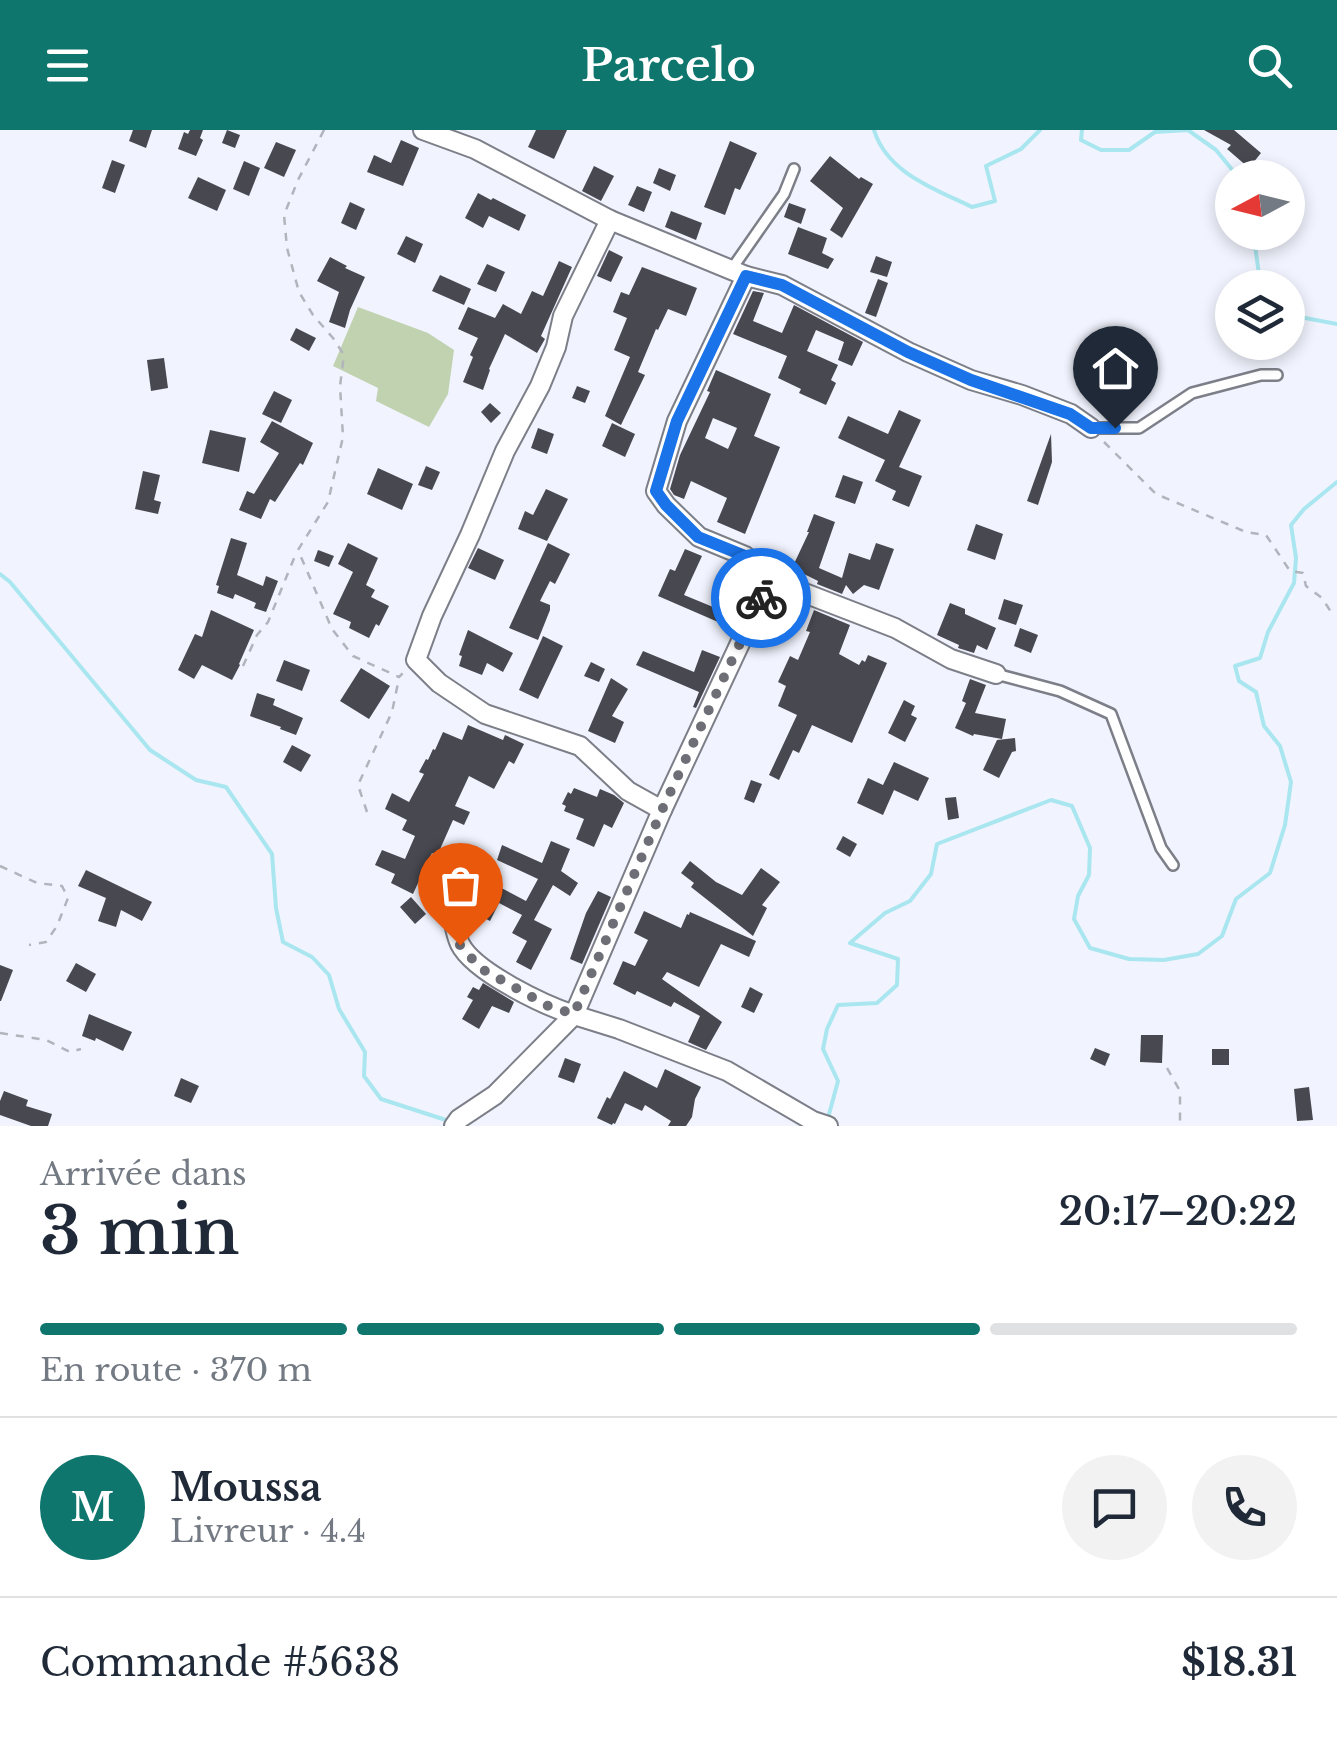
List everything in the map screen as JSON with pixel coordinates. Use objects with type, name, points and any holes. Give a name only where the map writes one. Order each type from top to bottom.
[{"type":"street","points":[[423,130],[475,149],[610,220],[738,273],[782,285],[908,352],[971,380],[1070,414],[1091,428]]},
{"type":"street","points":[[610,220],[563,316],[556,347],[540,386],[505,451],[416,660],[439,683],[485,714],[580,746],[628,791],[662,810]]},
{"type":"street","points":[[738,273],[677,421],[656,491],[698,537],[745,556],[771,577],[895,628],[951,659],[996,674]]},
{"type":"street","points":[[456,1123],[495,1095],[574,1014],[662,810],[771,577]]},
{"type":"street","points":[[483,872],[466,889],[452,914],[460,945],[480,968],[550,1007],[619,1029],[727,1072],[821,1123]]},
{"type":"lane","points":[[738,273],[784,194],[794,169]]},
{"type":"lane","points":[[1091,428],[1139,428],[1192,393],[1261,375],[1277,375]]},
{"type":"lane","points":[[996,674],[1060,691],[1111,714],[1160,848],[1174,866]]},
{"type":"path","points":[[243,666],[257,635],[268,622],[298,550],[328,502],[343,437],[340,386],[344,355],[300,292],[286,248],[284,215],[324,130]]},
{"type":"path","points":[[1091,428],[1156,494],[1246,532],[1266,535],[1290,571],[1303,573],[1306,586],[1322,598],[1331,612],[1337,612]]},
{"type":"path","points":[[298,550],[332,630],[352,656],[399,677]]},
{"type":"path","points":[[367,812],[358,785],[392,712],[399,677],[416,660]]},
{"type":"path","points":[[0,866],[38,883],[62,886],[68,898],[46,942],[30,945]]},
{"type":"path","points":[[0,1034],[46,1040],[70,1052],[81,1050]]},
{"type":"path","points":[[1167,1068],[1180,1091],[1180,1126]]},
{"type":"green space","points":[[358,307],[428,333],[454,350],[448,394],[429,427],[376,401],[378,388],[333,366]]},
{"type":"building","points":[[133,130],[152,130],[146,148],[129,141]]},
{"type":"building","points":[[190,130],[203,130],[196,156],[178,149],[184,132],[188,134]]},
{"type":"building","points":[[227,130],[240,135],[235,148],[222,143]]},
{"type":"building","points":[[536,130],[567,130],[554,159],[528,147]]},
{"type":"building","points":[[1204,130],[1234,130],[1261,153],[1255,160],[1240,160],[1227,149],[1231,145]]},
{"type":"building","points":[[401,140],[419,148],[403,186],[367,172],[374,155],[391,163]]},
{"type":"building","points":[[730,141],[757,153],[740,190],[735,188],[725,215],[704,207]]},
{"type":"building","points":[[276,142],[296,150],[284,177],[264,168]]},
{"type":"building","points":[[830,156],[859,179],[873,184],[842,238],[830,230],[843,208],[810,181]]},
{"type":"building","points":[[112,160],[125,165],[115,193],[102,188]]},
{"type":"building","points":[[244,161],[260,168],[249,196],[233,189]]},
{"type":"building","points":[[594,166],[614,176],[601,201],[582,191]]},
{"type":"building","points":[[659,168],[676,175],[670,191],[653,183]]},
{"type":"building","points":[[198,177],[226,190],[217,211],[188,198]]},
{"type":"building","points":[[637,186],[652,192],[644,212],[628,205]]},
{"type":"building","points":[[478,193],[526,215],[519,231],[489,216],[483,228],[465,218]]},
{"type":"building","points":[[350,202],[365,209],[356,230],[341,223]]},
{"type":"building","points":[[789,203],[806,209],[801,224],[784,217]]},
{"type":"building","points":[[671,211],[702,223],[696,240],[665,227]]},
{"type":"building","points":[[798,227],[827,238],[822,253],[834,259],[828,269],[788,254]]},
{"type":"building","points":[[406,236],[423,244],[415,263],[397,254]]},
{"type":"building","points":[[609,250],[623,257],[611,282],[597,276]]},
{"type":"building","points":[[876,256],[892,262],[887,277],[870,272]]},
{"type":"building","points":[[330,257],[365,277],[345,328],[329,322],[339,292],[317,281]]},
{"type":"building","points":[[559,261],[572,267],[537,353],[505,334],[483,390],[463,382],[478,338],[458,329],[468,307],[495,318],[503,304],[521,314],[532,291],[543,296]]},
{"type":"building","points":[[487,264],[505,272],[496,292],[477,284]]},
{"type":"building","points":[[642,267],[697,288],[686,316],[668,309],[656,329],[638,372],[645,375],[621,425],[605,416],[630,357],[614,350],[627,318],[613,312],[621,292],[629,295]]},
{"type":"building","points":[[440,275],[471,289],[464,305],[432,291]]},
{"type":"building","points":[[878,279],[888,283],[876,317],[865,313]]},
{"type":"building","points":[[753,291],[764,293],[753,321],[782,333],[794,305],[863,342],[852,366],[838,360],[844,342],[816,330],[807,351],[838,365],[831,380],[836,383],[826,405],[778,378],[787,356],[733,334]]},
{"type":"building","points":[[296,328],[316,338],[309,351],[290,340]]},
{"type":"building","points":[[164,358],[168,388],[151,391],[147,360]]},
{"type":"building","points":[[716,370],[771,394],[754,436],[780,447],[745,534],[717,522],[727,498],[691,481],[684,499],[670,489],[680,455],[710,392],[707,391]],"holes":[[[713,418],[737,428],[728,449],[705,438]]]},
{"type":"building","points":[[577,386],[590,391],[585,403],[572,398]]},
{"type":"building","points":[[274,391],[292,400],[281,423],[262,414]]},
{"type":"building","points":[[490,403],[501,413],[491,423],[481,412]]},
{"type":"building","points":[[899,410],[921,420],[899,467],[922,476],[909,507],[892,500],[896,491],[875,481],[885,460],[838,438],[848,416],[888,434]]},
{"type":"building","points":[[272,421],[313,443],[303,465],[300,463],[275,502],[270,499],[261,519],[239,510],[247,491],[254,494],[279,453],[260,442]]},
{"type":"building","points":[[612,423],[635,434],[625,457],[602,446]]},
{"type":"building","points":[[538,428],[554,434],[547,454],[531,448]]},
{"type":"building","points":[[210,430],[246,438],[239,472],[202,463]]},
{"type":"building","points":[[1051,434],[1052,462],[1038,505],[1027,501]]},
{"type":"building","points":[[426,466],[440,472],[432,490],[418,485]]},
{"type":"building","points":[[378,468],[413,484],[402,510],[367,494]]},
{"type":"building","points":[[143,471],[160,475],[154,500],[161,502],[158,514],[135,509]]},
{"type":"building","points":[[843,475],[863,482],[855,504],[835,497]]},
{"type":"building","points":[[546,489],[568,499],[547,541],[518,529],[525,511],[533,515]]},
{"type":"building","points":[[814,514],[835,522],[819,568],[842,578],[849,553],[870,560],[876,543],[894,549],[879,590],[864,585],[853,594],[846,585],[842,594],[792,568]]},
{"type":"building","points":[[976,524],[1003,534],[995,560],[967,550]]},
{"type":"building","points":[[231,538],[247,543],[237,575],[263,586],[266,576],[278,581],[266,612],[235,594],[233,599],[217,593]]},
{"type":"building","points":[[348,543],[378,558],[366,585],[375,590],[371,597],[389,606],[369,638],[349,628],[351,622],[333,614],[353,572],[338,564]]},
{"type":"building","points":[[548,543],[570,554],[555,584],[550,581],[540,601],[550,605],[550,610],[538,640],[509,628]]},
{"type":"building","points":[[478,548],[504,560],[495,580],[468,568]]},
{"type":"building","points":[[685,549],[702,556],[684,595],[730,614],[725,625],[658,596],[670,569],[675,571]]},
{"type":"building","points":[[318,550],[334,556],[329,567],[314,561]]},
{"type":"building","points":[[1004,599],[1023,605],[1016,625],[998,619]]},
{"type":"building","points":[[950,603],[996,628],[987,650],[977,645],[974,653],[937,635]]},
{"type":"building","points":[[211,610],[254,630],[232,680],[202,665],[194,679],[178,670],[195,634],[202,637]]},
{"type":"building","points":[[814,610],[850,625],[839,654],[859,665],[868,655],[887,663],[852,743],[812,725],[799,753],[793,750],[779,780],[769,775],[797,715],[778,706],[786,686],[778,682],[790,656],[798,660]]},
{"type":"building","points":[[1020,628],[1038,635],[1031,653],[1014,646]]},
{"type":"building","points":[[468,630],[513,653],[503,672],[487,663],[482,675],[459,666]]},
{"type":"building","points":[[543,636],[563,646],[538,699],[519,690]]},
{"type":"building","points":[[702,650],[720,657],[696,708],[693,707],[699,692],[636,665],[643,651],[694,672]]},
{"type":"building","points":[[284,660],[310,670],[302,691],[276,681]]},
{"type":"building","points":[[591,662],[605,669],[599,682],[584,676]]},
{"type":"building","points":[[361,668],[390,686],[369,719],[340,701]]},
{"type":"building","points":[[611,678],[628,689],[612,716],[624,722],[615,743],[588,731]]},
{"type":"building","points":[[970,679],[986,685],[975,713],[1006,719],[1002,739],[973,736],[955,728],[966,703],[962,701]]},
{"type":"building","points":[[257,693],[275,699],[273,705],[303,718],[296,735],[250,716]]},
{"type":"building","points":[[904,700],[915,706],[911,715],[917,718],[905,742],[888,733]]},
{"type":"building","points":[[468,725],[524,744],[514,764],[509,761],[494,789],[469,776],[455,806],[470,812],[464,825],[453,820],[437,856],[432,853],[413,894],[391,883],[395,874],[375,865],[382,850],[405,859],[415,836],[402,830],[407,820],[385,809],[392,793],[409,802],[424,774],[419,772],[443,732],[462,740]]},
{"type":"building","points":[[1015,738],[1016,751],[999,778],[983,770],[997,740]]},
{"type":"building","points":[[292,745],[311,755],[301,772],[283,762]]},
{"type":"building","points":[[894,762],[929,778],[918,801],[894,790],[883,815],[857,803],[868,778],[883,785]]},
{"type":"building","points":[[751,780],[762,784],[754,803],[744,799]]},
{"type":"building","points":[[574,788],[597,797],[600,789],[624,803],[612,828],[604,824],[594,847],[576,839],[584,819],[564,811],[566,806],[562,804]]},
{"type":"building","points":[[956,797],[959,818],[948,820],[945,798]]},
{"type":"building","points":[[843,836],[857,844],[850,857],[836,849]]},
{"type":"building","points":[[551,841],[570,849],[561,871],[578,883],[570,896],[553,885],[534,920],[552,929],[531,970],[516,962],[527,941],[512,933],[522,915],[499,903],[490,921],[470,910],[490,882],[526,901],[538,879],[497,860],[502,845],[542,863]]},
{"type":"building","points":[[690,861],[716,882],[742,895],[761,868],[780,882],[762,905],[767,908],[753,936],[691,887],[694,883],[681,873]]},
{"type":"building","points":[[86,870],[152,902],[142,921],[121,910],[116,927],[98,921],[106,898],[78,886]]},
{"type":"building","points":[[598,891],[611,897],[582,964],[570,959]]},
{"type":"building","points":[[411,897],[426,914],[415,924],[400,907]]},
{"type":"building","points":[[644,911],[681,928],[690,912],[756,941],[749,957],[721,944],[699,987],[667,972],[662,979],[722,1022],[706,1050],[688,1042],[700,1016],[674,1002],[671,1007],[613,984],[623,961],[635,966],[648,940],[634,933]]},
{"type":"building","points":[[76,963],[96,974],[86,992],[66,981]]},
{"type":"building","points":[[0,965],[13,970],[1,1001],[0,1001]]},
{"type":"building","points":[[483,983],[514,1002],[509,1013],[492,1006],[479,1029],[462,1019],[473,1000],[467,997],[473,987],[479,990]]},
{"type":"building","points":[[750,987],[763,994],[754,1013],[741,1007]]},
{"type":"building","points":[[89,1014],[132,1032],[123,1051],[82,1036]]},
{"type":"building","points":[[1141,1035],[1163,1035],[1162,1063],[1140,1062]]},
{"type":"building","points":[[1095,1048],[1110,1054],[1105,1066],[1090,1059]]},
{"type":"building","points":[[1212,1049],[1229,1049],[1229,1065],[1212,1065]]},
{"type":"building","points":[[565,1058],[581,1064],[574,1083],[558,1077]]},
{"type":"building","points":[[665,1069],[701,1087],[686,1126],[668,1126],[671,1121],[645,1105],[642,1111],[625,1103],[615,1124],[597,1118],[624,1071],[657,1088]]},
{"type":"building","points":[[181,1078],[199,1086],[191,1103],[174,1096]]},
{"type":"building","points":[[1309,1087],[1313,1120],[1297,1121],[1294,1089]]},
{"type":"building","points":[[4,1091],[28,1100],[26,1106],[52,1114],[48,1126],[31,1126],[0,1115]]},
{"type":"waterway","points":[[874,130],[880,145],[901,169],[972,207],[995,201],[986,166],[1021,149],[1040,130]]},
{"type":"waterway","points":[[1082,130],[1081,140],[1101,150],[1129,150],[1155,132],[1188,130],[1224,160]]},
{"type":"waterway","points":[[1256,250],[1258,270]]},
{"type":"waterway","points":[[1305,318],[1337,324]]},
{"type":"waterway","points":[[828,1118],[838,1081],[823,1049],[838,1005],[877,1003],[897,985],[898,959],[850,943],[885,913],[910,901],[931,874],[937,844],[1051,800],[1072,806],[1090,848],[1089,875],[1078,896],[1074,919],[1090,948],[1129,959],[1164,960],[1198,954],[1222,936],[1236,899],[1270,873],[1285,825],[1291,782],[1280,746],[1264,726],[1256,692],[1239,681],[1235,666],[1260,658],[1268,632],[1294,583],[1296,558],[1291,525],[1337,482]]},
{"type":"waterway","points":[[0,574],[150,750],[196,780],[226,787],[272,854],[283,942],[312,957],[329,975],[339,1009],[365,1052],[364,1076],[381,1099],[449,1121]]},
{"type":"way so far","points":[[460,945],[480,968],[550,1007],[574,1014],[662,810],[761,598]]},
{"type":"route","points":[[761,598],[771,577],[745,556],[698,537],[656,491],[677,421],[746,276],[782,285],[908,352],[971,380],[1070,414],[1091,428],[1115,428]]}]
